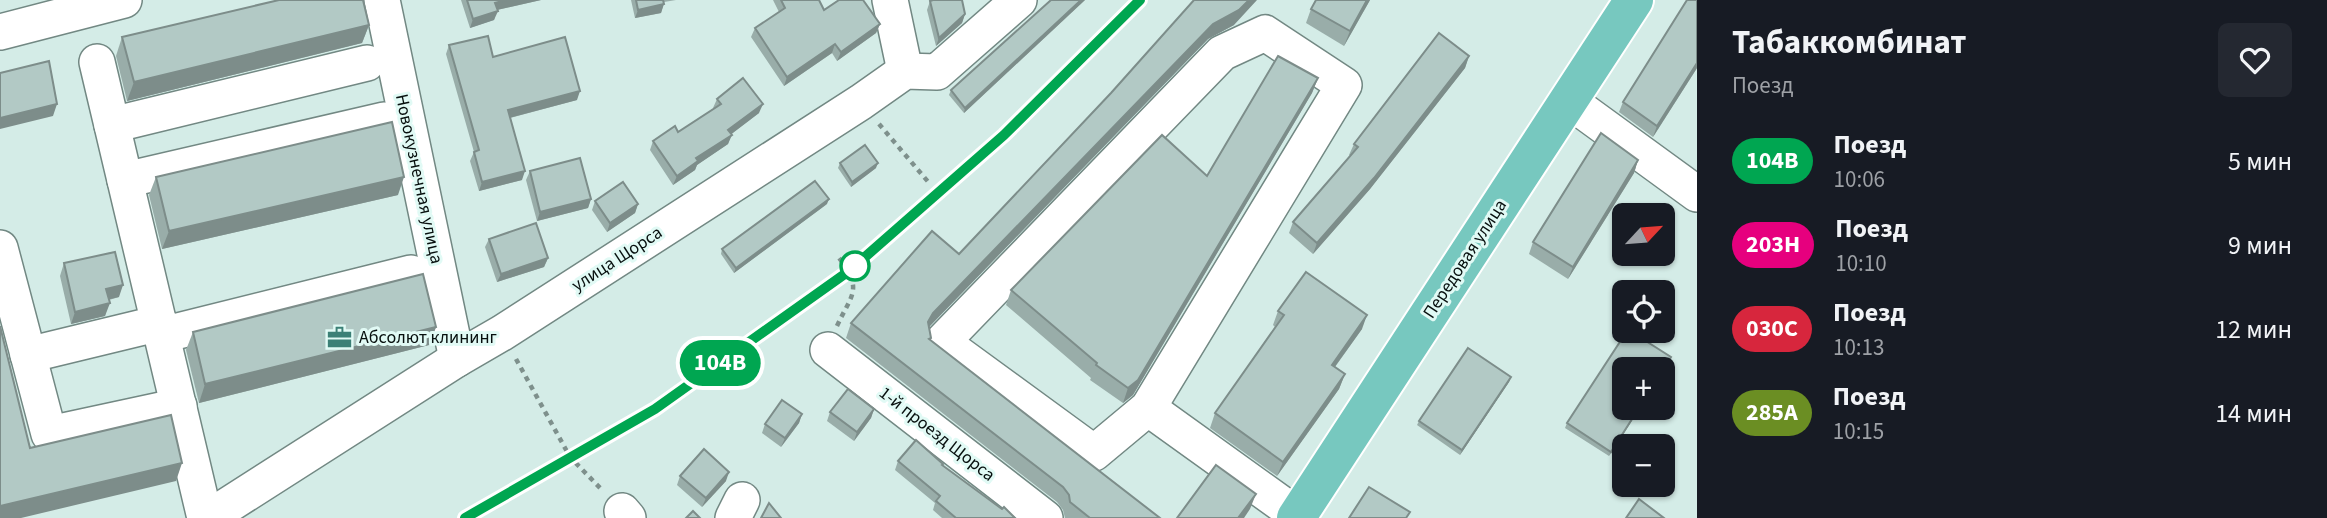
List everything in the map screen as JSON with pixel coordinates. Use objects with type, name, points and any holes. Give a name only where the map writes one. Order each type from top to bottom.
[{"type":"main road","name":"Передовая улица","points":[[1285,514],[1612,0]]},
{"type":"main road","name":"Передовая улица","points":[[1285,514],[1634,0]]},
{"type":"street","points":[[0,32],[124,0]]},
{"type":"street","name":"Новокузнечная улица","points":[[382,0],[457,359]]},
{"type":"street","points":[[890,0],[905,71],[937,72],[1019,0]]},
{"type":"street","points":[[1265,33],[1344,85],[1148,408],[1094,453],[942,342],[1222,53],[1265,33]]},
{"type":"street","points":[[97,62],[206,518]]},
{"type":"street","points":[[112,125],[367,64]]},
{"type":"street","name":"улица Щорса","points":[[206,518],[457,359],[502,334],[905,71]]},
{"type":"street","points":[[1568,100],[1697,194]]},
{"type":"street","points":[[125,180],[384,120]]},
{"type":"street","points":[[0,248],[48,434],[180,406]]},
{"type":"street","points":[[28,355],[161,329],[411,272]]},
{"type":"street","name":"1-й проезд Щорса","points":[[828,351],[1045,518]]},
{"type":"street","points":[[1148,408],[1285,514]]},
{"type":"path","points":[[861,102],[930,184]]},
{"type":"path","points":[[828,351],[837,323],[854,294],[849,271],[839,258]]},
{"type":"path","points":[[502,334],[570,457],[625,514]]},
{"type":"building","points":[[279,0],[363,0],[369,25],[134,82],[122,37]]},
{"type":"building","points":[[467,0],[506,0],[495,3],[498,11],[473,19]]},
{"type":"building","points":[[636,0],[663,0],[664,4],[638,10]]},
{"type":"building","points":[[781,0],[819,0],[824,10],[839,0],[863,0],[880,24],[841,52],[835,44],[787,77],[755,28],[785,8]]},
{"type":"building","points":[[962,0],[965,14],[939,38],[930,1]]},
{"type":"building","points":[[1051,0],[1081,0],[965,108],[951,90]]},
{"type":"building","points":[[1194,0],[1249,0],[1239,10],[1213,24],[933,313],[928,322],[929,339],[1160,518],[1090,518],[1070,502],[1063,487],[851,323],[932,231],[959,254],[1111,93]]},
{"type":"building","points":[[1316,0],[1367,0],[1350,31],[1311,9]]},
{"type":"building","points":[[1687,0],[1697,0],[1697,63],[1657,126],[1623,102]]},
{"type":"building","points":[[1439,33],[1469,56],[1374,178],[1317,243],[1293,222],[1358,147],[1354,144]]},
{"type":"building","points":[[488,36],[493,57],[565,37],[580,91],[508,110],[525,171],[482,182],[474,152],[479,150],[449,45]]},
{"type":"building","points":[[1278,56],[1318,78],[1138,380],[1128,388],[1096,365],[1097,363],[1011,290],[1162,135],[1207,176]]},
{"type":"building","points":[[49,61],[57,104],[0,118],[0,73]]},
{"type":"building","points":[[743,78],[763,104],[728,130],[732,135],[696,158],[698,161],[677,176],[653,141],[675,126],[678,132],[721,104],[717,99]]},
{"type":"building","points":[[392,122],[404,177],[169,231],[156,177]]},
{"type":"building","points":[[1601,133],[1638,160],[1573,267],[1533,242]]},
{"type":"building","points":[[865,145],[878,163],[852,182],[840,163]]},
{"type":"building","points":[[580,158],[591,199],[540,212],[530,171]]},
{"type":"building","points":[[815,181],[829,199],[736,268],[722,249]]},
{"type":"building","points":[[623,182],[638,204],[610,223],[595,201]]},
{"type":"building","points":[[536,223],[548,258],[501,274],[489,239]]},
{"type":"building","points":[[115,252],[123,285],[106,289],[110,303],[75,312],[64,263]]},
{"type":"building","points":[[1306,272],[1367,315],[1332,365],[1345,374],[1283,462],[1215,413],[1284,315],[1278,311]]},
{"type":"building","points":[[423,274],[436,327],[205,384],[193,332]]},
{"type":"building","points":[[0,326],[30,448],[171,415],[182,463],[0,506]]},
{"type":"building","points":[[1619,343],[1649,343],[1671,357],[1612,357],[1612,420],[1631,420],[1622,434],[1612,434],[1611,452],[1567,423]]},
{"type":"building","points":[[1468,348],[1511,377],[1462,450],[1419,421]]},
{"type":"building","points":[[848,389],[874,409],[857,432],[830,412]]},
{"type":"building","points":[[782,400],[802,414],[785,438],[765,424]]},
{"type":"building","points":[[916,440],[942,465],[1002,509],[1004,507],[1015,518],[956,518],[936,501],[940,496],[898,461]]},
{"type":"building","points":[[704,449],[729,472],[706,498],[680,476]]},
{"type":"building","points":[[1216,465],[1256,494],[1238,518],[1177,518]]},
{"type":"building","points":[[1369,487],[1410,512],[1406,518],[1349,518]]},
{"type":"building","points":[[1639,499],[1664,518],[1626,518]]},
{"type":"building","points":[[769,503],[781,518],[761,518]]},
{"type":"building","points":[[693,511],[700,518],[686,518]]},
{"type":"railway","points":[[464,518],[655,409],[850,271],[1005,135],[1140,0]]},
{"type":"train","name":"104В","points":[[465,518],[655,409],[849,271],[1004,135],[1140,0]]},
{"type":"place","name":"Абсолют клининг","points":[[339,337]]}]
